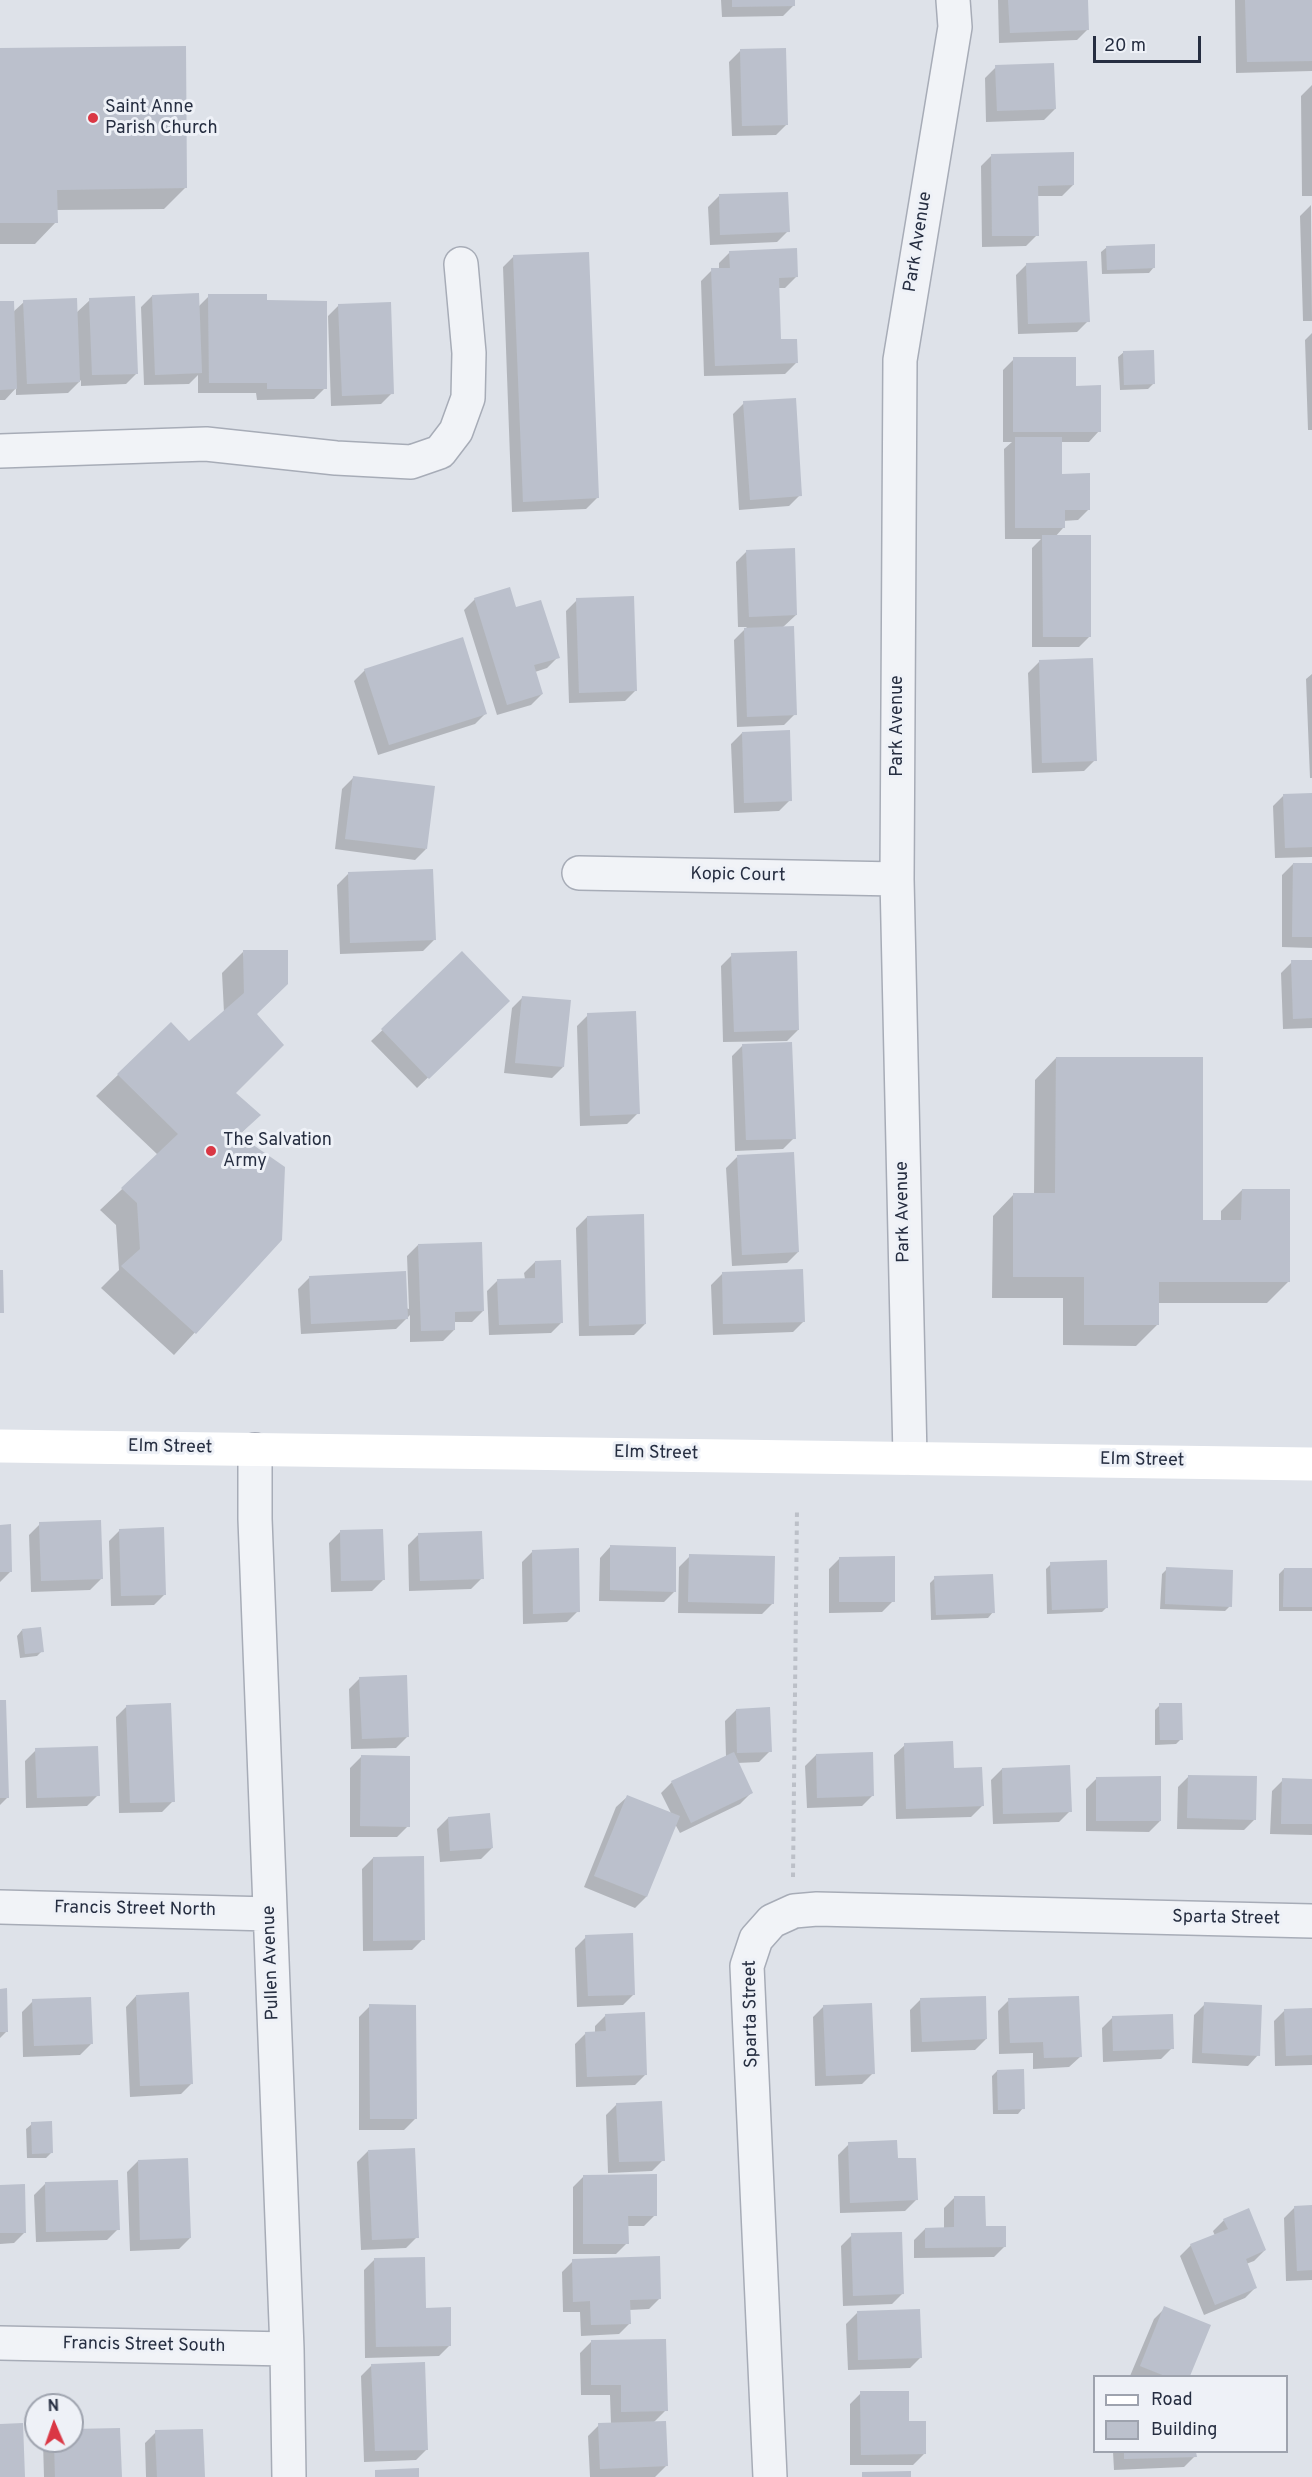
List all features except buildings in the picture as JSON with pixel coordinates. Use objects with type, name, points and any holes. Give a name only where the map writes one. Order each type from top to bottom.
[{"type":"main road","name":"Elm Street","points":[[0,1446],[1312,1464]]},
{"type":"street","name":"Park Avenue","points":[[910,1457],[897,879],[900,360],[955,27],[953,0]]},
{"type":"street","points":[[0,451],[206,444],[336,458],[411,462],[440,452],[456,431],[468,398],[469,353],[461,264]]},
{"type":"street","name":"Kopic Court","points":[[579,873],[897,879]]},
{"type":"street","name":"Pullen Avenue","points":[[255,1450],[255,1503],[287,2349],[289,2477]]},
{"type":"street","name":"Francis Street North","points":[[0,1906],[270,1914]]},
{"type":"street","name":"Sparta Street","points":[[770,2477],[747,1966],[756,1939],[772,1921],[794,1911],[817,1909],[1312,1921]]},
{"type":"street","name":"Francis Street South","points":[[0,2343],[287,2349]]},
{"type":"path","points":[[793,1877],[797,1509]]},
{"type":"place","name":"Saint Anne Parish Church","points":[[93,118]]},
{"type":"place","name":"The Salvation Army","points":[[211,1151]]}]
